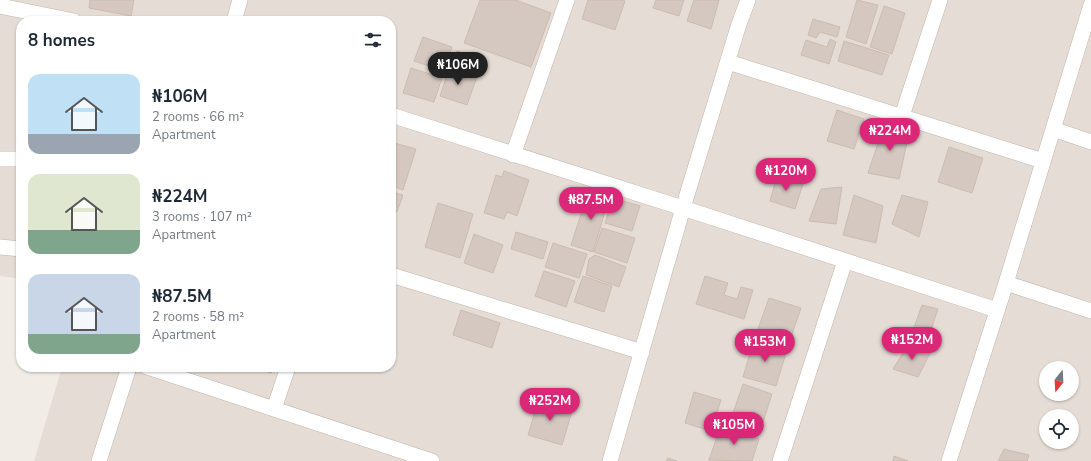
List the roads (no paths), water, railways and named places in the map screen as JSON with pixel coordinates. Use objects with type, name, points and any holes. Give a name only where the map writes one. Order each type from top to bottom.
[{"type":"street","points":[[235,16],[240,0]]},
{"type":"street","points":[[513,155],[566,0]]},
{"type":"street","points":[[610,461],[683,208],[748,0]]},
{"type":"street","points":[[902,116],[940,0]]},
{"type":"street","points":[[949,461],[1006,283],[1091,5]]},
{"type":"street","points":[[0,6],[49,16]]},
{"type":"street","points":[[728,62],[1043,161]]},
{"type":"street","points":[[396,117],[997,310]]},
{"type":"street","points":[[1053,129],[1091,142]]},
{"type":"street","points":[[0,159],[16,159]]},
{"type":"street","points":[[0,247],[16,249]]},
{"type":"street","points":[[780,461],[846,261]]},
{"type":"street","points":[[396,277],[642,352]]},
{"type":"street","points":[[1006,283],[1091,311]]},
{"type":"street","points":[[99,461],[127,372]]},
{"type":"street","points":[[162,372],[432,461]]},
{"type":"street","points":[[274,409],[286,372]]}]
